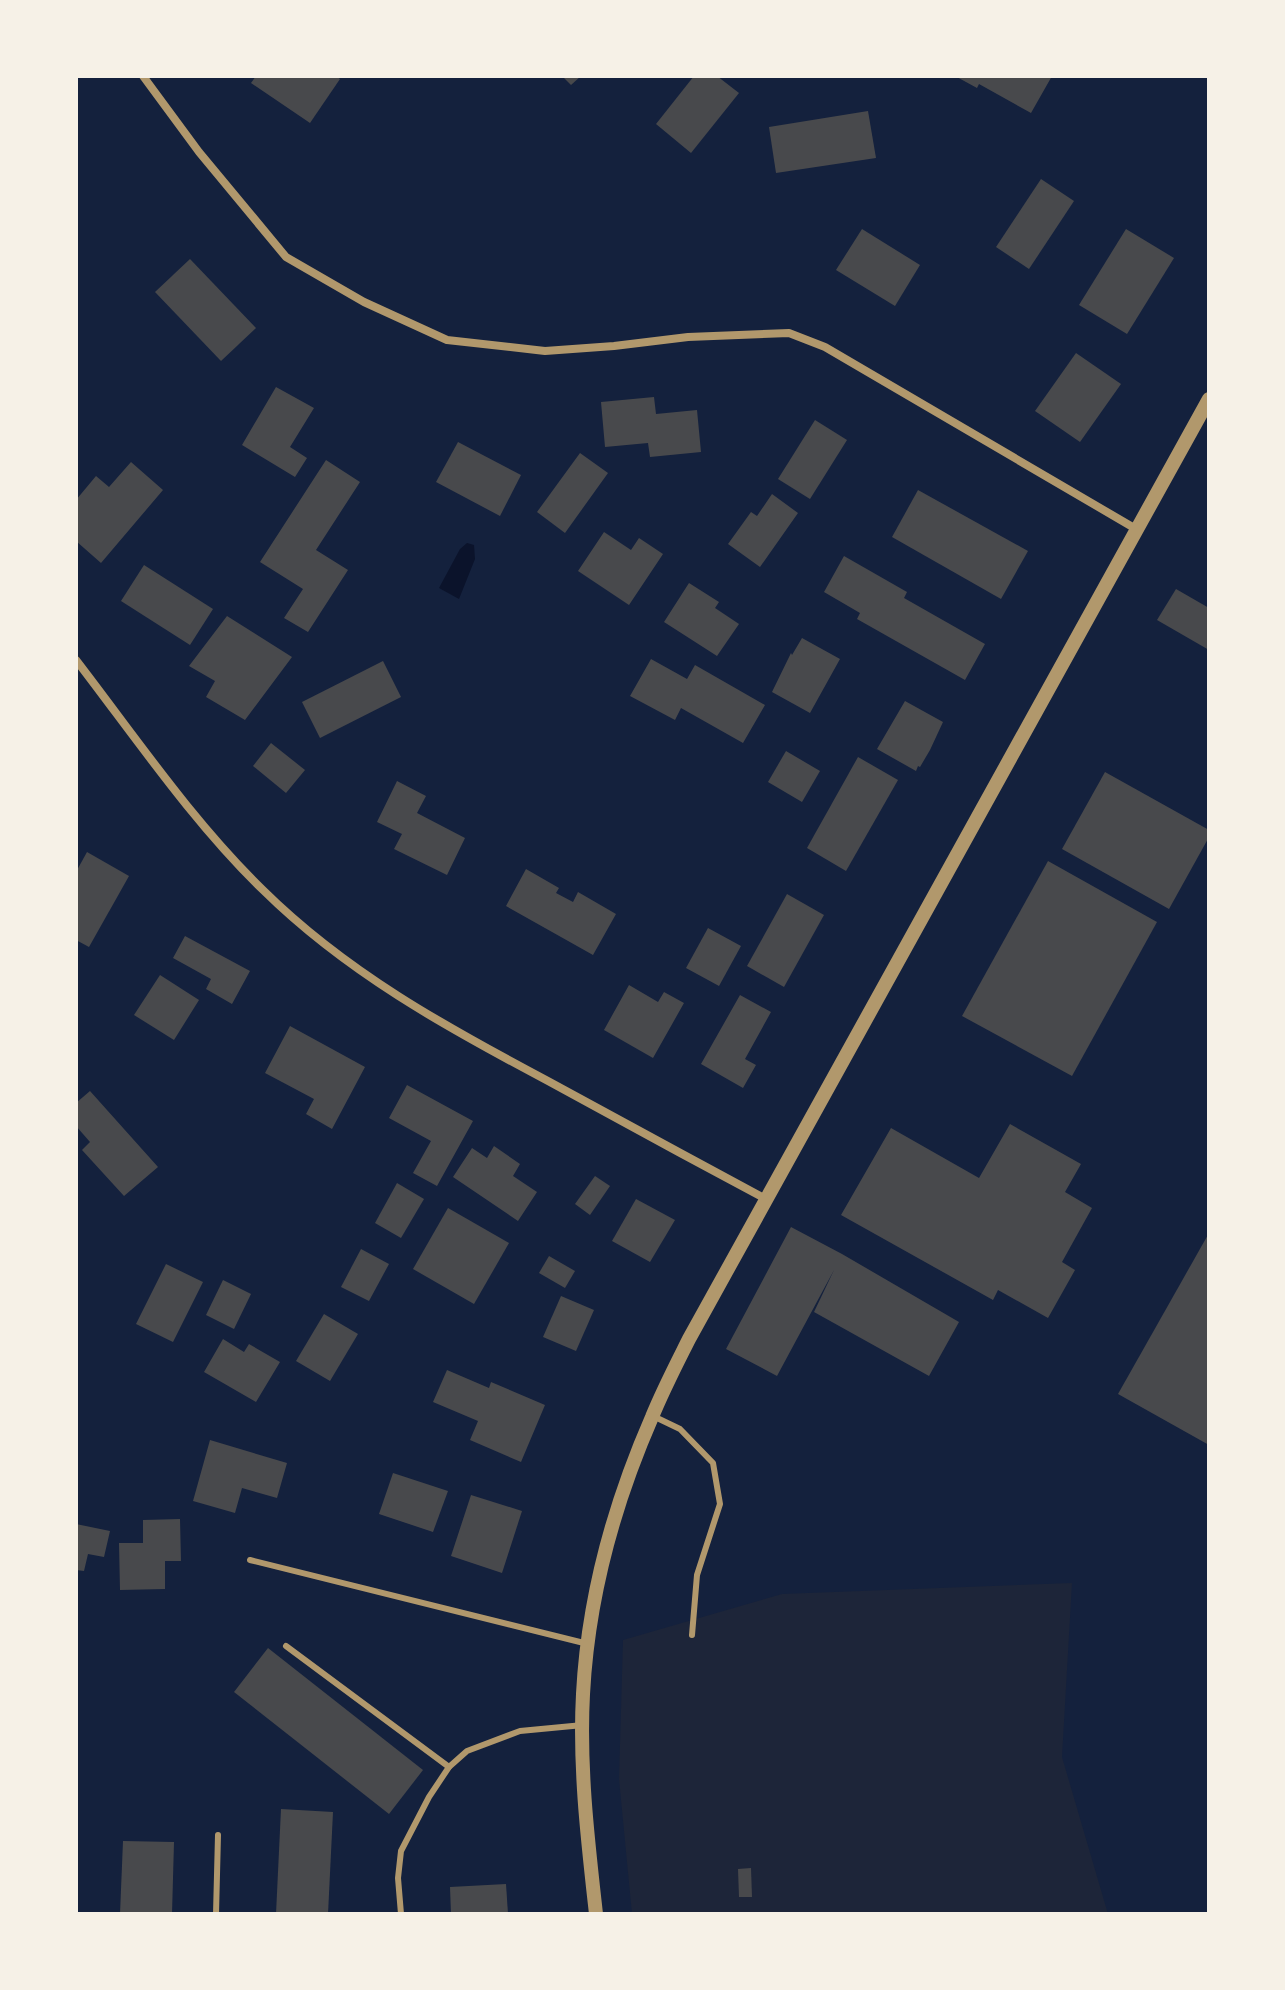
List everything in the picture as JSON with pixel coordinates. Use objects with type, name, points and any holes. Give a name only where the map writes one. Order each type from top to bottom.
[{"type":"street","points":[[143,76],[199,152],[286,257],[377,309],[447,340],[545,351],[688,337],[789,333],[825,347],[1136,529]]},
{"type":"street","points":[[596,1914],[583,1725],[588,1644],[604,1551],[627,1478],[652,1416],[689,1339],[1209,399]]},
{"type":"street","points":[[76,660],[210,835],[263,891],[321,942],[382,987],[448,1028],[766,1199]]},
{"type":"lane","points":[[652,1416],[680,1429],[713,1463],[720,1504],[697,1575],[692,1635]]},
{"type":"lane","points":[[250,1560],[588,1644]]},
{"type":"lane","points":[[286,1646],[449,1767]]},
{"type":"lane","points":[[401,1914],[398,1878],[401,1851],[429,1797],[449,1767],[467,1751],[520,1731],[583,1725]]},
{"type":"lane","points":[[216,1914],[218,1835]]},
{"type":"shaded area","points":[[467,543],[474,545],[475,559],[459,599],[439,588],[460,549]]},
{"type":"shaded area","points":[[1072,1583],[1062,1757],[1108,1914],[632,1914],[619,1779],[623,1640],[782,1594]]},
{"type":"building","points":[[256,76],[336,76],[340,79],[310,123],[251,83]]},
{"type":"building","points":[[562,76],[581,76],[571,85]]},
{"type":"building","points":[[694,76],[717,76],[739,93],[691,153],[656,124]]},
{"type":"building","points":[[955,76],[1052,76],[1031,113],[979,84],[977,88]]},
{"type":"building","points":[[868,111],[876,158],[776,173],[769,127]]},
{"type":"building","points":[[1041,179],[1074,201],[1029,269],[996,247]]},
{"type":"building","points":[[862,229],[920,265],[895,306],[836,270]]},
{"type":"building","points":[[1126,229],[1174,258],[1127,334],[1079,305]]},
{"type":"building","points":[[190,259],[256,328],[221,361],[155,292]]},
{"type":"building","points":[[1076,353],[1121,384],[1080,442],[1035,411]]},
{"type":"building","points":[[276,387],[314,408],[290,447],[307,458],[295,477],[242,445]]},
{"type":"building","points":[[654,397],[656,414],[697,410],[701,452],[650,457],[648,443],[605,447],[601,402]]},
{"type":"building","points":[[815,420],[847,440],[810,499],[778,479]]},
{"type":"building","points":[[458,442],[521,475],[500,516],[436,482]]},
{"type":"building","points":[[580,453],[608,473],[565,533],[537,512]]},
{"type":"building","points":[[326,460],[360,482],[316,550],[348,570],[308,632],[284,618],[303,589],[260,562]]},
{"type":"building","points":[[131,462],[163,490],[101,563],[76,541],[76,500],[96,476],[109,487]]},
{"type":"building","points":[[918,490],[1028,551],[1001,599],[892,537]]},
{"type":"building","points":[[772,494],[798,513],[760,567],[728,544],[751,512],[757,516]]},
{"type":"building","points":[[604,532],[631,550],[639,538],[663,554],[629,605],[578,571]]},
{"type":"building","points":[[844,556],[907,592],[904,598],[985,644],[965,680],[857,619],[860,613],[824,592]]},
{"type":"building","points":[[144,565],[213,609],[190,645],[121,601]]},
{"type":"building","points":[[689,583],[719,602],[715,608],[739,624],[717,656],[664,622]]},
{"type":"building","points":[[1176,589],[1209,608],[1209,650],[1157,620]]},
{"type":"building","points":[[227,616],[292,657],[245,720],[206,697],[215,681],[189,666]]},
{"type":"building","points":[[802,638],[840,659],[810,713],[772,692]]},
{"type":"building","points":[[651,659],[687,679],[695,665],[765,705],[743,743],[681,708],[675,720],[630,696]]},
{"type":"building","points":[[383,661],[401,697],[320,738],[302,702]]},
{"type":"building","points":[[905,701],[943,722],[916,771],[877,749]]},
{"type":"building","points":[[271,743],[305,770],[286,793],[253,766]]},
{"type":"building","points":[[786,751],[820,771],[802,802],[768,782]]},
{"type":"building","points":[[858,757],[898,780],[846,871],[807,848]]},
{"type":"building","points":[[1105,772],[1209,830],[1209,837],[1169,909],[1062,849]]},
{"type":"building","points":[[397,781],[426,796],[417,813],[465,838],[447,875],[394,849],[402,834],[377,822]]},
{"type":"building","points":[[87,852],[129,876],[89,947],[76,940],[76,872]]},
{"type":"building","points":[[1048,861],[1157,922],[1072,1076],[962,1016]]},
{"type":"building","points":[[526,869],[559,888],[556,893],[573,902],[578,892],[616,914],[593,955],[506,906]]},
{"type":"building","points":[[787,894],[824,915],[784,987],[747,966]]},
{"type":"building","points":[[708,928],[741,946],[719,986],[686,968]]},
{"type":"building","points":[[185,936],[250,971],[232,1004],[206,989],[211,979],[173,958]]},
{"type":"building","points":[[160,975],[199,1000],[174,1040],[134,1015]]},
{"type":"building","points":[[629,985],[658,1002],[664,992],[684,1003],[653,1058],[604,1030]]},
{"type":"building","points":[[740,995],[771,1012],[745,1059],[756,1065],[743,1088],[701,1064]]},
{"type":"building","points":[[290,1026],[365,1067],[332,1129],[306,1114],[314,1099],[265,1073]]},
{"type":"building","points":[[407,1085],[473,1121],[437,1186],[413,1173],[431,1141],[389,1118]]},
{"type":"building","points":[[90,1091],[158,1167],[124,1196],[82,1150],[90,1142],[76,1126],[76,1103]]},
{"type":"building","points":[[1010,1124],[1081,1164],[1065,1192],[1092,1208],[1062,1262],[1075,1270],[1048,1318],[998,1290],[993,1300],[841,1215],[891,1128],[979,1178]]},
{"type":"building","points":[[494,1146],[520,1164],[513,1176],[537,1192],[518,1221],[453,1177],[472,1148],[487,1158]]},
{"type":"building","points":[[595,1176],[610,1186],[590,1215],[575,1204]]},
{"type":"building","points":[[397,1183],[424,1199],[401,1238],[375,1223]]},
{"type":"building","points":[[636,1199],[675,1220],[650,1262],[612,1241]]},
{"type":"building","points":[[448,1208],[509,1243],[474,1304],[413,1269]]},
{"type":"building","points":[[791,1227],[959,1322],[929,1376],[814,1312],[834,1270],[777,1376],[726,1349]]},
{"type":"building","points":[[1209,1233],[1209,1445],[1118,1394]]},
{"type":"building","points":[[361,1249],[389,1264],[369,1301],[341,1287]]},
{"type":"building","points":[[549,1256],[575,1271],[565,1288],[539,1273]]},
{"type":"building","points":[[166,1264],[203,1282],[173,1342],[136,1324]]},
{"type":"building","points":[[223,1280],[251,1294],[234,1329],[206,1315]]},
{"type":"building","points":[[561,1296],[594,1310],[576,1351],[543,1337]]},
{"type":"building","points":[[324,1314],[358,1334],[330,1381],[296,1361]]},
{"type":"building","points":[[223,1339],[244,1352],[249,1344],[280,1362],[256,1402],[204,1372]]},
{"type":"building","points":[[447,1370],[489,1388],[491,1382],[545,1405],[521,1462],[470,1440],[478,1421],[433,1402]]},
{"type":"building","points":[[210,1440],[287,1463],[277,1498],[242,1488],[235,1513],[193,1501]]},
{"type":"building","points":[[393,1473],[448,1491],[433,1532],[379,1514]]},
{"type":"building","points":[[471,1495],[522,1511],[502,1573],[451,1556]]},
{"type":"building","points":[[180,1519],[181,1561],[165,1561],[165,1589],[120,1590],[119,1543],[143,1543],[143,1520]]},
{"type":"building","points":[[76,1524],[110,1531],[104,1557],[88,1554],[84,1571],[76,1570]]},
{"type":"building","points":[[268,1648],[423,1770],[389,1814],[234,1692]]},
{"type":"building","points":[[281,1809],[333,1812],[328,1914],[276,1914]]},
{"type":"building","points":[[123,1841],[174,1842],[172,1914],[120,1914]]},
{"type":"building","points":[[751,1868],[752,1897],[739,1897],[738,1869]]},
{"type":"building","points":[[506,1884],[508,1914],[451,1914],[450,1887]]}]
